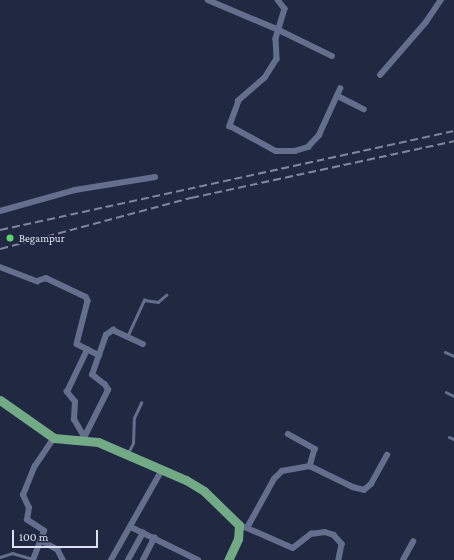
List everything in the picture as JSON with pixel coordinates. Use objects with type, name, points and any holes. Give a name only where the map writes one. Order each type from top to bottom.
[{"type":"main road","points":[[0,400],[54,438],[84,438],[98,442],[162,470],[204,491],[243,527],[228,560]]},
{"type":"street","points":[[208,0],[279,30],[332,56]]},
{"type":"street","points":[[278,0],[285,9],[276,39],[277,59],[264,78],[239,101],[231,121],[232,128],[276,151],[295,151],[313,143],[338,96],[340,89]]},
{"type":"street","points":[[380,75],[426,22],[441,0]]},
{"type":"street","points":[[338,96],[364,109]]},
{"type":"street","points":[[0,211],[75,190],[155,177]]},
{"type":"street","points":[[0,267],[37,281],[46,278],[86,297],[88,302],[77,344],[99,355]]},
{"type":"street","points":[[84,438],[108,390],[105,385],[92,375],[109,330],[142,344]]},
{"type":"street","points":[[84,438],[74,420],[75,402],[67,392],[87,350]]},
{"type":"street","points":[[288,434],[315,449],[310,466]]},
{"type":"street","points":[[33,559],[42,541],[44,531],[27,520],[29,508],[23,495],[35,466],[54,438]]},
{"type":"street","points":[[339,560],[342,544],[334,535],[325,532],[311,534],[293,548],[243,527],[279,474],[287,469],[310,466],[353,487],[364,490],[371,484],[386,455]]},
{"type":"street","points":[[112,560],[162,470]]},
{"type":"street","points":[[131,527],[198,560]]},
{"type":"street","points":[[128,560],[143,533]]},
{"type":"street","points":[[143,560],[154,538]]},
{"type":"street","points":[[42,541],[58,550],[63,560]]},
{"type":"street","points":[[404,560],[412,542]]},
{"type":"lane","points":[[127,337],[144,300],[158,302],[166,295]]},
{"type":"lane","points":[[445,352],[454,356]]},
{"type":"lane","points":[[446,392],[454,396]]},
{"type":"lane","points":[[128,455],[133,443],[134,418],[141,403]]},
{"type":"lane","points":[[449,437],[454,439]]},
{"type":"lane","points":[[0,558],[12,553],[33,559]]},
{"type":"railway","points":[[0,230],[454,131]]},
{"type":"railway","points":[[0,249],[191,198],[454,141]]},
{"type":"place","name":"Begampur","points":[[10,238]]}]
